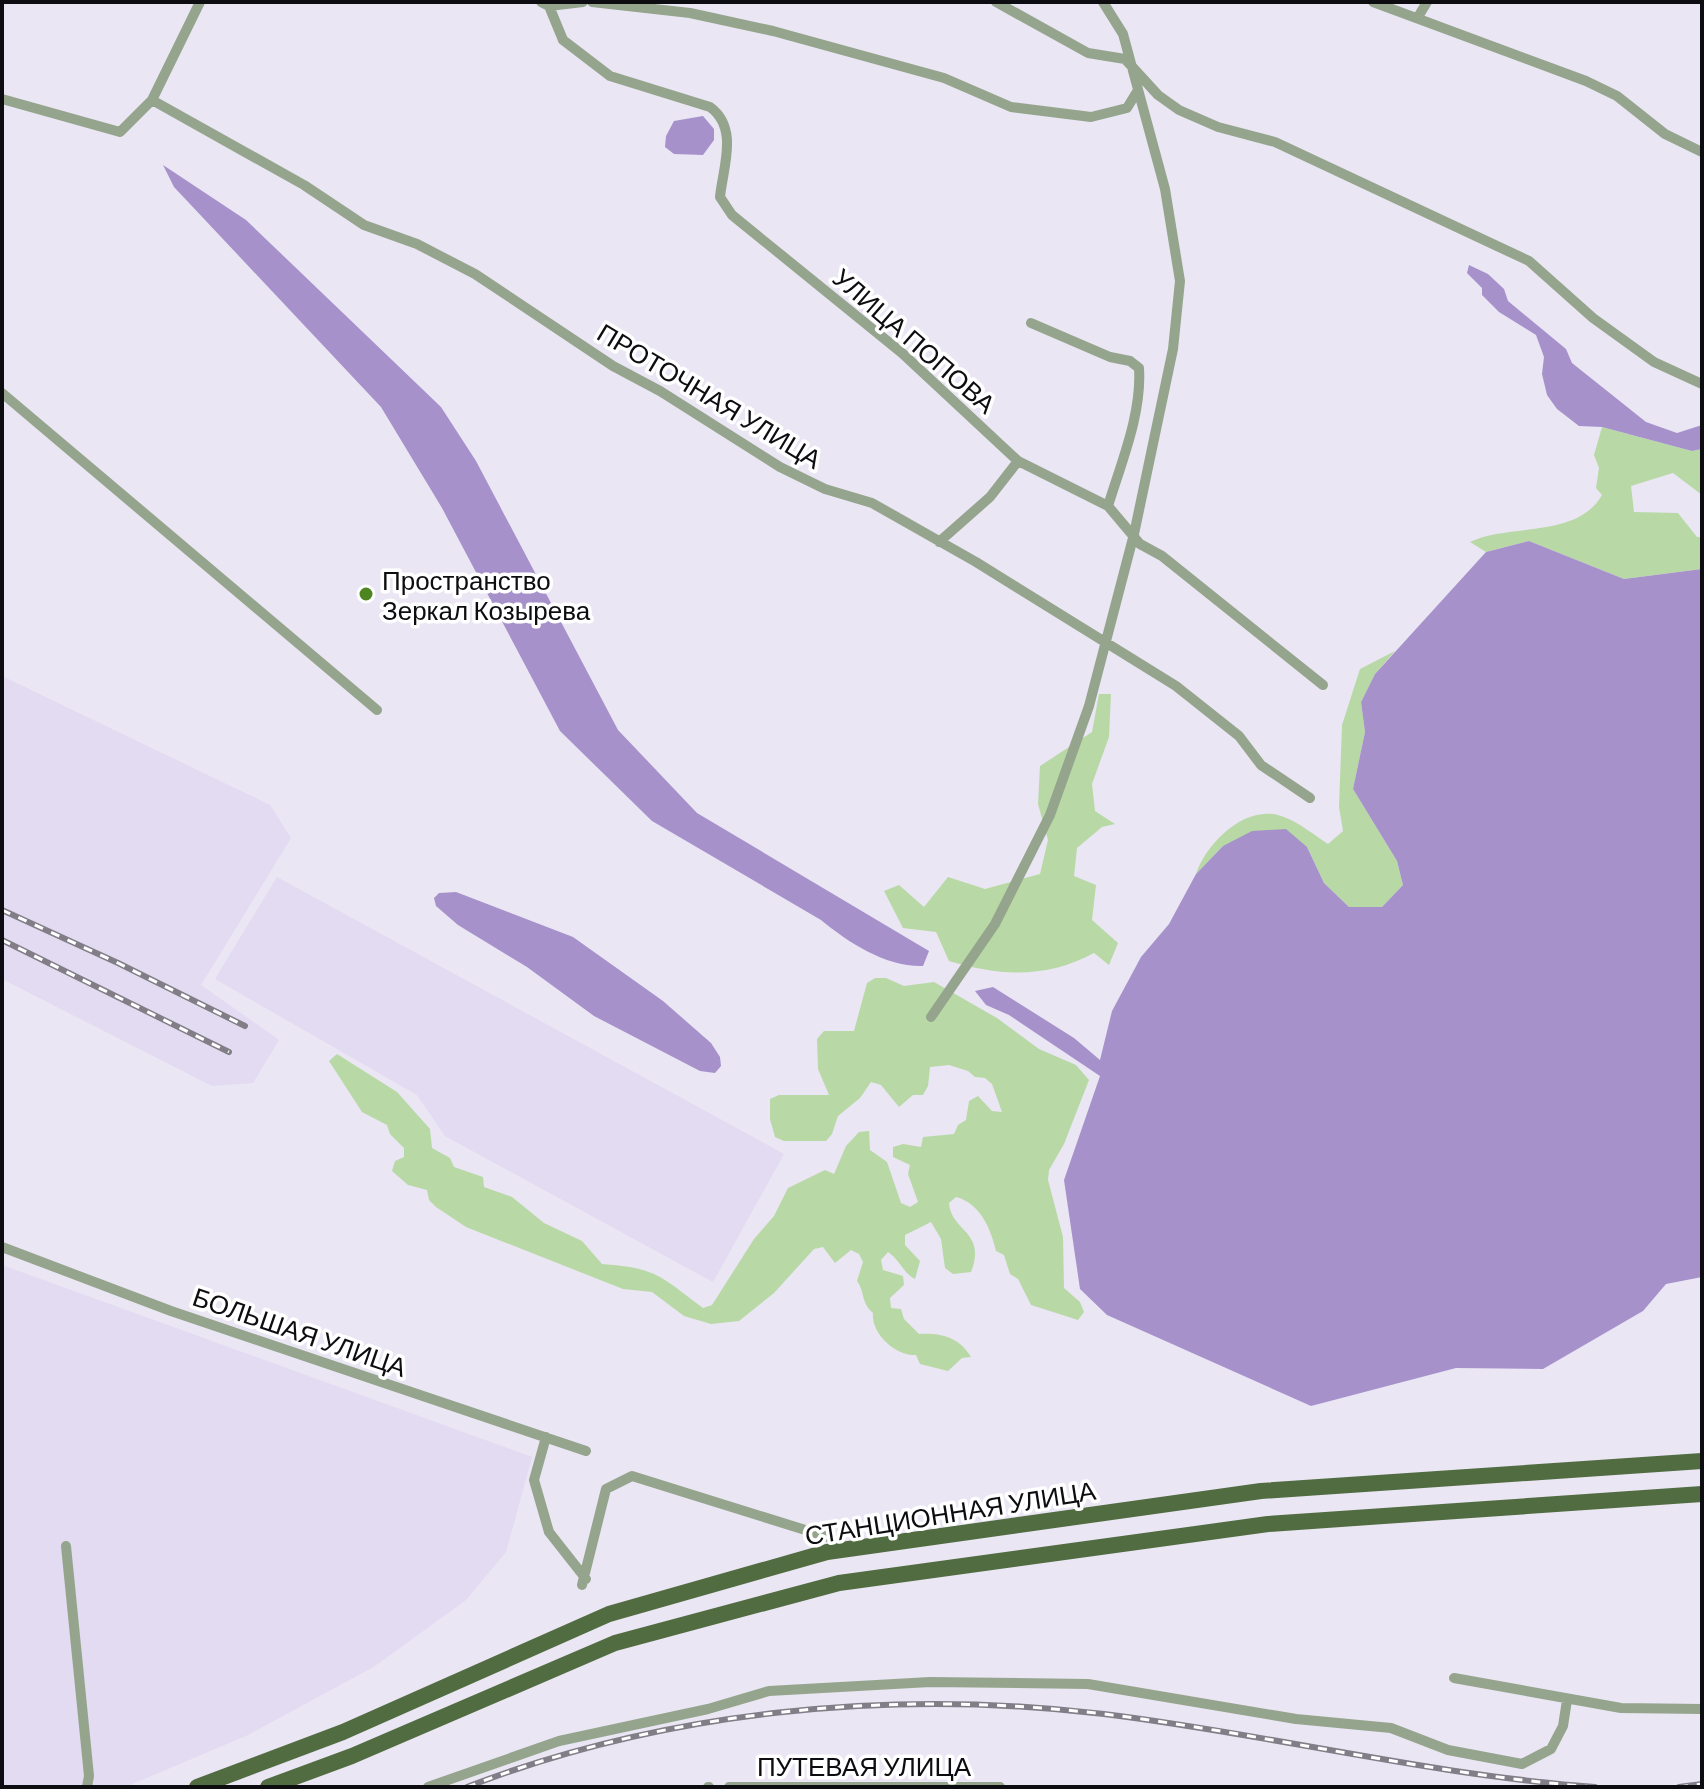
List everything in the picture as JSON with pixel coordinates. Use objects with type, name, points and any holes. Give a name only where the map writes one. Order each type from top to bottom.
[{"type":"main road","name":"СТАНЦИОННАЯ УЛИЦА","points":[[197,1787],[343,1732],[609,1614],[827,1552],[1261,1491],[1702,1461]]},
{"type":"main road","name":"СТАНЦИОННАЯ УЛИЦА","points":[[268,1787],[352,1756],[615,1643],[839,1583],[1268,1524],[1702,1494]]},
{"type":"street","points":[[2,99],[120,132],[152,100],[200,2]]},
{"type":"street","name":"УЛИЦА ПОПОВА","points":[[583,2],[545,4],[563,40],[610,76],[710,107],[722,115],[728,139],[720,197],[732,215],[902,353],[1018,461],[1108,506],[1140,544],[1162,556],[1323,685]]},
{"type":"street","points":[[592,2],[692,8],[906,67],[1011,107],[1091,117],[1127,108],[1138,90]]},
{"type":"street","points":[[996,2],[1088,53],[1125,59],[1158,95],[1179,110],[1218,127],[1275,142],[1529,261],[1593,318],[1642,353],[1702,384]]},
{"type":"street","points":[[931,1017],[995,924],[1050,815],[1089,706],[1163,407],[1180,281],[1165,189],[1123,34],[1103,2]]},
{"type":"street","points":[[1373,2],[1617,96],[1665,134],[1702,152]]},
{"type":"street","points":[[1418,17],[1427,2]]},
{"type":"street","name":"ПРОТОЧНАЯ УЛИЦА","points":[[152,100],[304,185],[364,225],[417,244],[475,274],[613,366],[660,391],[780,467],[825,489],[872,503],[939,542],[1176,686],[1239,736],[1261,765],[1310,798]]},
{"type":"street","points":[[1031,323],[1110,357],[1130,361],[1139,368],[1140,384],[1129,433],[1108,506]]},
{"type":"street","points":[[2,393],[377,710]]},
{"type":"street","points":[[939,542],[990,497],[1018,461]]},
{"type":"street","name":"БОЛЬШАЯ УЛИЦА","points":[[2,1247],[171,1311],[586,1451]]},
{"type":"street","points":[[546,1437],[534,1480],[549,1532],[584,1582],[606,1489],[632,1476],[831,1538]]},
{"type":"street","points":[[66,1546],[89,1776],[87,1787]]},
{"type":"street","points":[[1454,1678],[1621,1708],[1702,1709]]},
{"type":"street","points":[[428,1787],[559,1741],[708,1709],[769,1691],[930,1682],[1088,1684],[1296,1719],[1391,1728],[1448,1750],[1522,1764],[1551,1749],[1563,1726],[1567,1700]]},
{"type":"street","name":"ПУТЕВАЯ УЛИЦА","points":[[729,1787],[1000,1787]]},
{"type":"shaded area","points":[[703,116],[714,129],[714,140],[703,155],[674,154],[665,147],[666,136],[674,121]]},
{"type":"shaded area","points":[[163,165],[246,220],[441,407],[476,461],[618,730],[697,813],[929,951],[923,966],[895,962],[869,952],[821,920],[652,821],[560,731],[442,508],[381,407],[174,187]]},
{"type":"shaded area","points":[[1469,265],[1488,274],[1504,289],[1508,301],[1566,349],[1572,363],[1646,422],[1677,433],[1702,425],[1702,449],[1692,451],[1602,427],[1579,426],[1557,409],[1547,395],[1542,374],[1544,357],[1536,335],[1499,312],[1482,295],[1482,288],[1467,273]]},
{"type":"shaded area","points":[[1529,541],[1624,579],[1702,569],[1702,1277],[1666,1284],[1643,1311],[1543,1369],[1456,1368],[1311,1406],[1107,1315],[1080,1289],[1064,1180],[1100,1076],[1009,1015],[986,1005],[975,991],[993,987],[1074,1038],[1100,1060],[1112,1011],[1141,957],[1169,924],[1196,874],[1223,846],[1252,831],[1286,829],[1307,847],[1324,883],[1349,907],[1382,907],[1403,885],[1397,861],[1353,789],[1365,732],[1361,702],[1375,674],[1486,552]]},
{"type":"shaded area","points":[[2,676],[270,805],[291,838],[201,985],[279,1040],[253,1083],[212,1086],[2,979]]},
{"type":"shaded area","points":[[277,877],[784,1154],[713,1282],[445,1136],[417,1095],[215,979]]},
{"type":"shaded area","points":[[456,892],[573,937],[663,1001],[711,1043],[720,1057],[721,1066],[715,1073],[700,1071],[594,1016],[527,967],[458,925],[436,906],[434,898],[439,893]]},
{"type":"shaded area","points":[[2,1265],[532,1457],[506,1552],[466,1600],[375,1666],[248,1735],[130,1785],[2,1787]]},
{"type":"green space","points":[[1602,427],[1692,451],[1702,449],[1702,495],[1673,473],[1631,486],[1634,512],[1678,513],[1697,537],[1702,537],[1702,569],[1624,579],[1529,541],[1486,552],[1470,542],[1486,536],[1560,524],[1591,509],[1602,495],[1596,488],[1599,468],[1594,455]]},
{"type":"green space","points":[[1395,651],[1375,674],[1361,702],[1365,732],[1353,789],[1397,861],[1403,885],[1382,907],[1349,907],[1324,883],[1307,847],[1223,846],[1196,874],[1209,849],[1219,838],[1230,828],[1256,815],[1284,817],[1328,844],[1343,831],[1339,807],[1342,725],[1360,669]]},
{"type":"green space","points":[[1099,694],[1111,694],[1109,737],[1092,784],[1095,811],[1115,824],[1102,827],[1077,848],[1074,876],[1096,885],[1092,920],[1118,943],[1109,965],[1094,953],[1058,967],[1022,972],[986,970],[949,961],[936,932],[903,928],[884,891],[899,885],[924,907],[948,877],[985,889],[1040,874],[1048,840],[1038,804],[1040,766],[1092,732]]},
{"type":"green space","points":[[875,978],[886,978],[904,986],[934,982],[997,1018],[1039,1049],[1076,1065],[1089,1080],[1064,1144],[1049,1170],[1048,1180],[1063,1237],[1064,1288],[1080,1302],[1084,1312],[1078,1320],[1031,1305],[1018,1279],[1010,1274],[1004,1255],[996,1251],[983,1218],[972,1205],[956,1197],[949,1203],[951,1213],[975,1248],[971,1272],[953,1274],[945,1268],[941,1239],[931,1222],[905,1235],[905,1245],[920,1261],[915,1279],[888,1252],[881,1260],[883,1270],[903,1276],[904,1285],[890,1298],[891,1308],[901,1309],[904,1319],[919,1334],[949,1338],[961,1345],[971,1357],[962,1358],[948,1371],[920,1364],[916,1355],[893,1348],[880,1336],[873,1313],[857,1281],[863,1262],[859,1254],[851,1250],[835,1263],[823,1247],[814,1249],[774,1293],[739,1321],[711,1324],[684,1316],[652,1292],[623,1289],[466,1227],[436,1207],[429,1200],[427,1190],[408,1185],[392,1171],[395,1161],[404,1157],[404,1148],[390,1134],[387,1125],[362,1112],[329,1061],[337,1054],[397,1092],[430,1129],[432,1148],[450,1158],[454,1167],[483,1177],[484,1187],[512,1197],[544,1223],[582,1241],[602,1264],[647,1271],[703,1308],[712,1305],[754,1239],[774,1216],[788,1188],[825,1170],[834,1174],[846,1146],[859,1132],[869,1131],[870,1150],[887,1162],[901,1203],[910,1207],[918,1202],[908,1174],[910,1165],[893,1157],[893,1147],[903,1144],[921,1147],[923,1137],[954,1134],[958,1125],[966,1120],[969,1101],[978,1096],[992,1111],[1002,1112],[992,1084],[985,1078],[975,1077],[968,1071],[949,1065],[930,1067],[928,1086],[923,1095],[913,1095],[899,1107],[881,1085],[871,1082],[860,1098],[838,1116],[826,1141],[784,1141],[775,1137],[770,1119],[770,1099],[779,1095],[829,1095],[818,1069],[817,1039],[824,1031],[854,1031],[867,983]]},
{"type":"railway","points":[[2,910],[245,1026]]},
{"type":"railway","points":[[2,940],[229,1052]]},
{"type":"railway","points":[[467,1787],[543,1761],[700,1723],[781,1712],[943,1704],[1104,1714],[1410,1764],[1595,1787]]},
{"type":"railway","points":[[1679,1787],[1702,1784]]},
{"type":"place","name":"Пространство Зеркал Козырева","points":[[366,594]]}]
